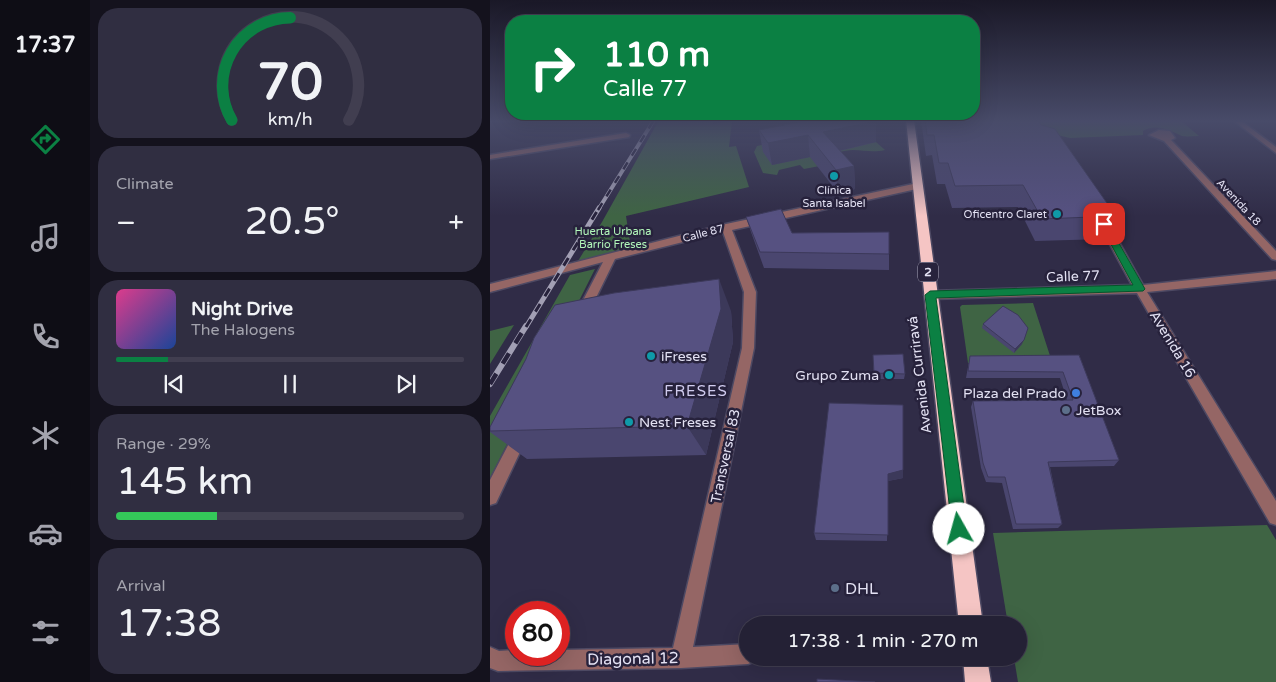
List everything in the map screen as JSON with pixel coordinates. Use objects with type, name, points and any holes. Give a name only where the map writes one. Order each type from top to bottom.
[{"type":"highway","name":"Avenida Curriravá","points":[[914,152],[970,616]]},
{"type":"highway","points":[[976,666],[978,682]]},
{"type":"street","points":[[490,157],[522,152]]},
{"type":"street","name":"Avenida 18","points":[[1178,152],[1276,257]]},
{"type":"street","name":"Calle 87","points":[[490,288],[726,227],[819,205],[918,186]]},
{"type":"street","name":"Avenida 16","points":[[1097,211],[1140,289],[1276,518]]},
{"type":"street","name":"Transversal 83","points":[[681,658],[748,348],[750,292],[726,227]]},
{"type":"street","points":[[575,328],[611,257]]},
{"type":"street","name":"Calle 77","points":[[930,295],[1140,289],[1276,275]]},
{"type":"street","points":[[490,497],[526,426]]},
{"type":"street","name":"Diagonal 12","points":[[490,657],[498,661],[681,658],[739,655]]},
{"type":"green space","name":"Huerta Urbana Barrio Freses","points":[[641,152],[738,152],[749,187],[626,216],[631,249],[578,261]]},
{"type":"green space","points":[[754,152],[843,152],[826,156],[830,164],[804,169],[800,165],[779,170],[777,175],[763,173]]},
{"type":"green space","points":[[595,269],[490,478],[490,416],[570,275]]},
{"type":"green space","points":[[1033,303],[1052,362],[968,363],[960,307],[962,305]]},
{"type":"green space","points":[[514,325],[490,364],[490,331]]},
{"type":"green space","points":[[1267,525],[1276,540],[1276,682],[1018,682],[1015,666],[1027,666],[1027,616],[1007,616],[993,533]]},
{"type":"building","points":[[821,152],[841,152],[854,166],[836,170]]},
{"type":"building","points":[[937,152],[1071,152],[1116,216],[1042,219],[1023,185],[955,186],[948,163],[939,163]]},
{"type":"building","points":[[781,209],[792,233],[889,232],[889,254],[760,252],[746,217]]},
{"type":"building","points":[[719,279],[721,309],[687,426],[490,431],[490,427],[526,359],[534,338],[555,305],[614,293]]},
{"type":"building","points":[[1003,306],[1018,315],[1028,328],[1024,340],[1015,349],[983,324]]},
{"type":"building","points":[[903,354],[905,374],[874,373],[873,355]]},
{"type":"building","points":[[1079,355],[1119,460],[1048,462],[1062,524],[1016,524],[1005,477],[988,477],[983,463],[973,401],[1073,400],[1063,372],[968,371],[970,356]]},
{"type":"building","points":[[829,403],[903,405],[903,470],[888,474],[888,535],[814,533]]},
{"type":"building","points":[[817,679],[875,682],[817,682]]},
{"type":"railway","points":[[598,210],[634,152]]},
{"type":"railway","points":[[526,327],[599,208]]},
{"type":"railway","points":[[490,384],[526,326]]},
{"type":"place","name":"Clínica Santa Isabel","points":[[834,176]]},
{"type":"place","name":"Oficentro Claret","points":[[1057,214]]},
{"type":"place","name":"iFreses","points":[[651,356]]},
{"type":"place","name":"Grupo Zuma","points":[[889,375]]},
{"type":"place","name":"Plaza del Prado","points":[[1076,393]]},
{"type":"place","name":"JetBox","points":[[1066,410]]},
{"type":"place","name":"Nest Freses","points":[[629,422]]},
{"type":"place","name":"DHL","points":[[835,588]]},
{"type":"district","name":"FRESES","points":[[696,391]]},
{"type":"route","points":[[959,529],[934,312],[930,295],[1140,289],[1104,224]]}]
